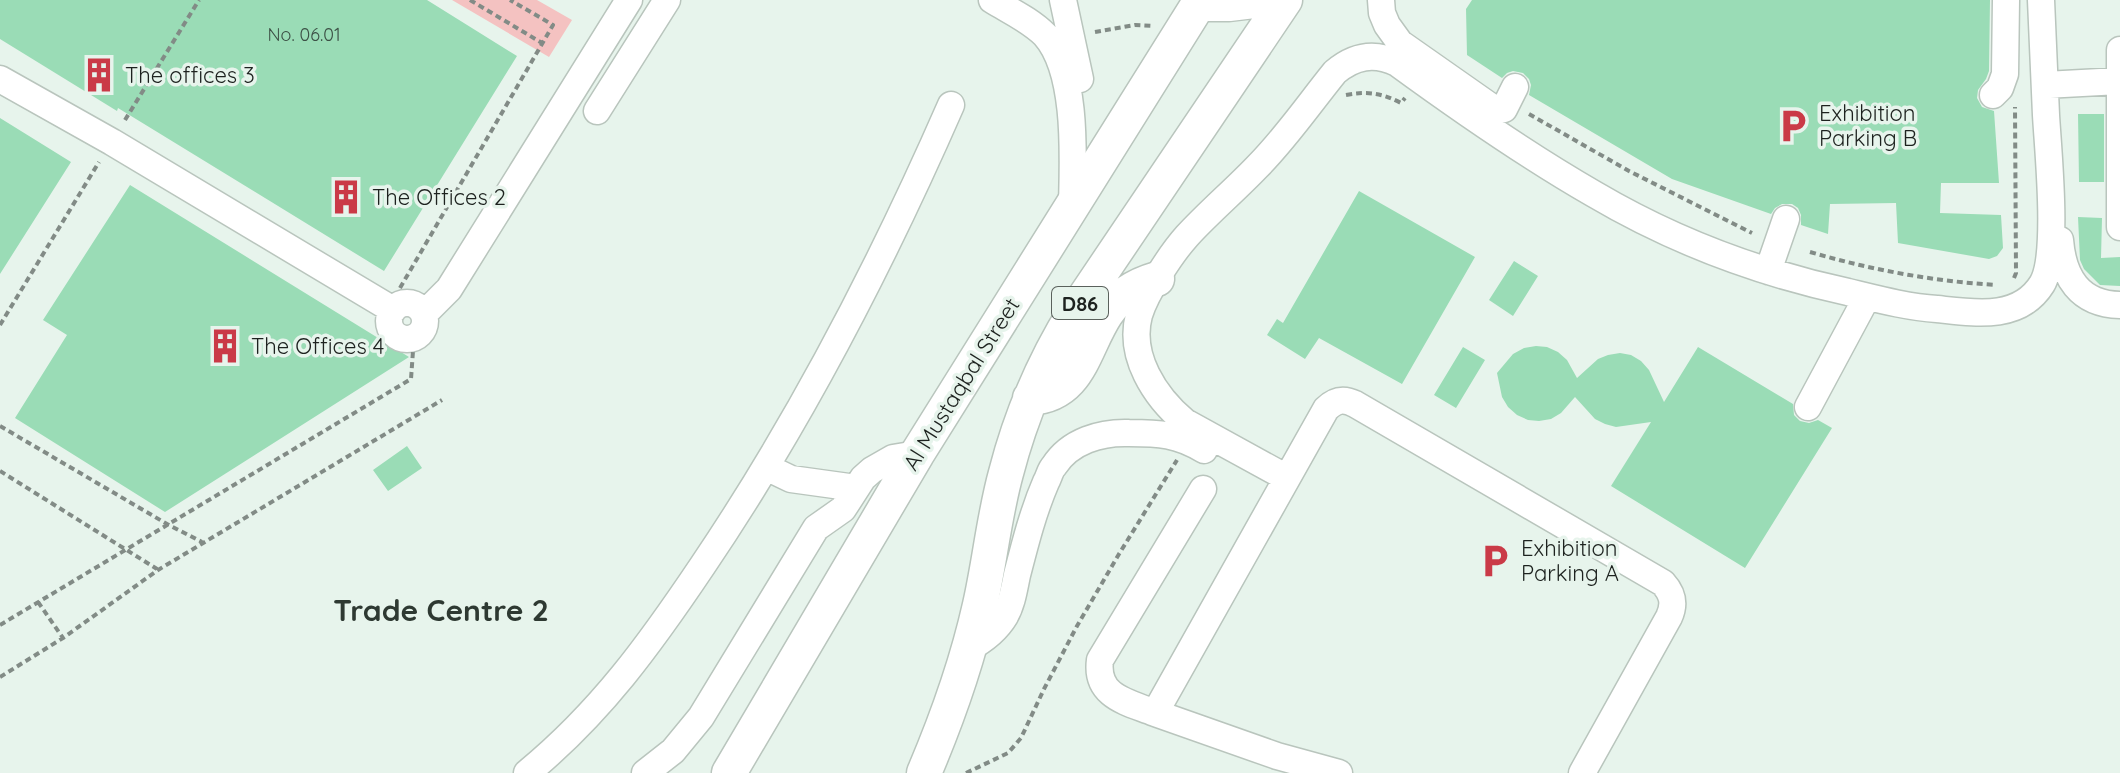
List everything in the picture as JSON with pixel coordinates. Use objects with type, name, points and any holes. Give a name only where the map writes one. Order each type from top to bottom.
[{"type":"main road","points":[[1200,2],[1229,4],[1262,0]]},
{"type":"main road","name":"D86","points":[[924,773],[969,648],[1005,474],[1030,398],[1047,360],[1076,310],[1285,0]]},
{"type":"main road","name":"Al Mustaqbal Street","points":[[729,773],[917,454],[1200,2]]},
{"type":"main road","points":[[1030,398],[1052,394],[1070,381],[1113,305],[1133,289],[1157,279]]},
{"type":"street","points":[[419,325],[449,289],[629,0]]},
{"type":"street","points":[[597,111],[667,0]]},
{"type":"street","points":[[992,0],[1034,26],[1045,36],[1061,61],[1066,75],[1079,194]]},
{"type":"street","points":[[1063,0],[1083,102],[1087,142],[1079,194]]},
{"type":"street","points":[[1381,0],[1387,25],[1400,43],[1497,111],[1504,109],[1511,95]]},
{"type":"street","points":[[2004,99],[2000,88],[2005,74],[2006,0]]},
{"type":"street","points":[[1282,487],[1185,422],[1161,399],[1140,357],[1139,314],[1157,279],[1185,238],[1276,147],[1344,64],[1366,56],[1387,58],[1595,195],[1679,237],[1768,271],[1923,308],[1999,312],[2024,302],[2035,293],[2048,270],[2050,192],[2041,0]]},
{"type":"street","points":[[2120,50],[2120,227]]},
{"type":"street","points":[[0,79],[112,142],[391,309],[401,304],[417,305],[419,325]]},
{"type":"street","points":[[2045,85],[2119,81]]},
{"type":"street","points":[[527,773],[598,707],[629,670],[693,580],[766,467],[867,285],[951,105]]},
{"type":"street","points":[[2050,192],[2064,267],[2070,279],[2078,290],[2089,297],[2101,303],[2120,305]]},
{"type":"street","points":[[1768,271],[1786,219]]},
{"type":"street","points":[[1808,407],[1867,297]]},
{"type":"street","points":[[1155,713],[1326,409],[1336,401],[1349,401],[1663,583],[1671,595],[1672,610],[1582,773]]},
{"type":"street","points":[[969,648],[995,630],[1009,608],[1033,515],[1054,465],[1081,443],[1110,433],[1168,434],[1189,441],[1282,487]]},
{"type":"street","points":[[645,773],[687,736],[701,717],[811,534],[822,522],[843,509],[863,478],[882,463],[917,454]]},
{"type":"street","points":[[766,467],[791,479],[856,488]]},
{"type":"street","points":[[1203,489],[1100,660],[1100,676],[1107,690],[1120,699],[1277,756],[1339,773]]},
{"type":"path","points":[[470,0],[542,43]]},
{"type":"path","points":[[391,309],[553,25],[510,0]]},
{"type":"path","points":[[1072,40],[1113,27],[1156,26]]},
{"type":"path","points":[[1346,95],[1375,93],[1401,103],[1418,78]]},
{"type":"path","points":[[1511,95],[1629,171],[1752,233]]},
{"type":"path","points":[[1810,252],[1904,275],[1952,282],[2007,284],[2016,273],[2004,99]]},
{"type":"path","points":[[0,625],[411,379],[419,325]]},
{"type":"path","points":[[0,677],[63,638],[158,570],[442,400]]},
{"type":"path","points":[[0,426],[203,543]]},
{"type":"path","points":[[966,773],[1008,753],[1021,738],[1077,626],[1189,441]]},
{"type":"path","points":[[0,471],[158,570]]},
{"type":"path","points":[[38,602],[63,638]]},
{"type":"shaded area","points":[[452,0],[537,0],[572,20],[549,57]]},
{"type":"building","name":"The Offices 2","points":[[0,0],[427,0],[517,56],[384,271],[0,39]]},
{"type":"building","name":"Exhibition Parking B","points":[[1472,0],[1990,0],[1989,71],[1977,98],[1982,107],[1994,111],[1999,183],[1941,183],[1940,213],[2001,215],[2003,248],[1997,256],[1989,259],[1898,243],[1896,203],[1830,204],[1828,234],[1801,225],[1798,208],[1792,204],[1782,204],[1771,214],[1672,179],[1529,95],[1531,85],[1523,73],[1513,71],[1502,78],[1467,55],[1466,9]]},
{"type":"building","points":[[2078,114],[2104,114],[2104,182],[2079,182]]},
{"type":"building","points":[[0,118],[71,162],[0,274]]},
{"type":"building","name":"The Offices 4","points":[[130,185],[409,357],[165,512],[15,418],[67,335],[43,320]]},
{"type":"building","points":[[1359,191],[1475,257],[1402,384],[1319,338],[1305,359],[1267,335],[1277,319],[1283,323]]},
{"type":"building","points":[[2078,217],[2102,218],[2101,258],[2120,257],[2120,286],[2100,285],[2084,269],[2080,260]]},
{"type":"building","points":[[1514,261],[1538,276],[1513,316],[1489,300]]},
{"type":"building","points":[[1536,346],[1558,352],[1567,360],[1577,378],[1598,359],[1620,353],[1631,355],[1649,370],[1664,402],[1698,347],[1793,404],[1794,415],[1800,421],[1809,423],[1818,420],[1832,428],[1745,568],[1611,486],[1651,422],[1616,427],[1605,424],[1595,419],[1575,397],[1561,413],[1539,421],[1528,420],[1508,407],[1502,397],[1497,373],[1513,354]]},
{"type":"building","points":[[1463,347],[1485,360],[1456,408],[1434,395]]},
{"type":"building","points":[[407,446],[422,468],[388,491],[373,470]]},
{"type":"place","name":"The offices 3","points":[[99,75]]},
{"type":"place","name":"Exhibition Parking B","points":[[1793,126]]},
{"type":"place","name":"The Offices 2","points":[[346,197]]},
{"type":"place","name":"The Offices 4","points":[[225,346]]},
{"type":"place","name":"Exhibition Parking A","points":[[1495,561]]},
{"type":"district","name":"Trade Centre 2","points":[[441,610]]}]
